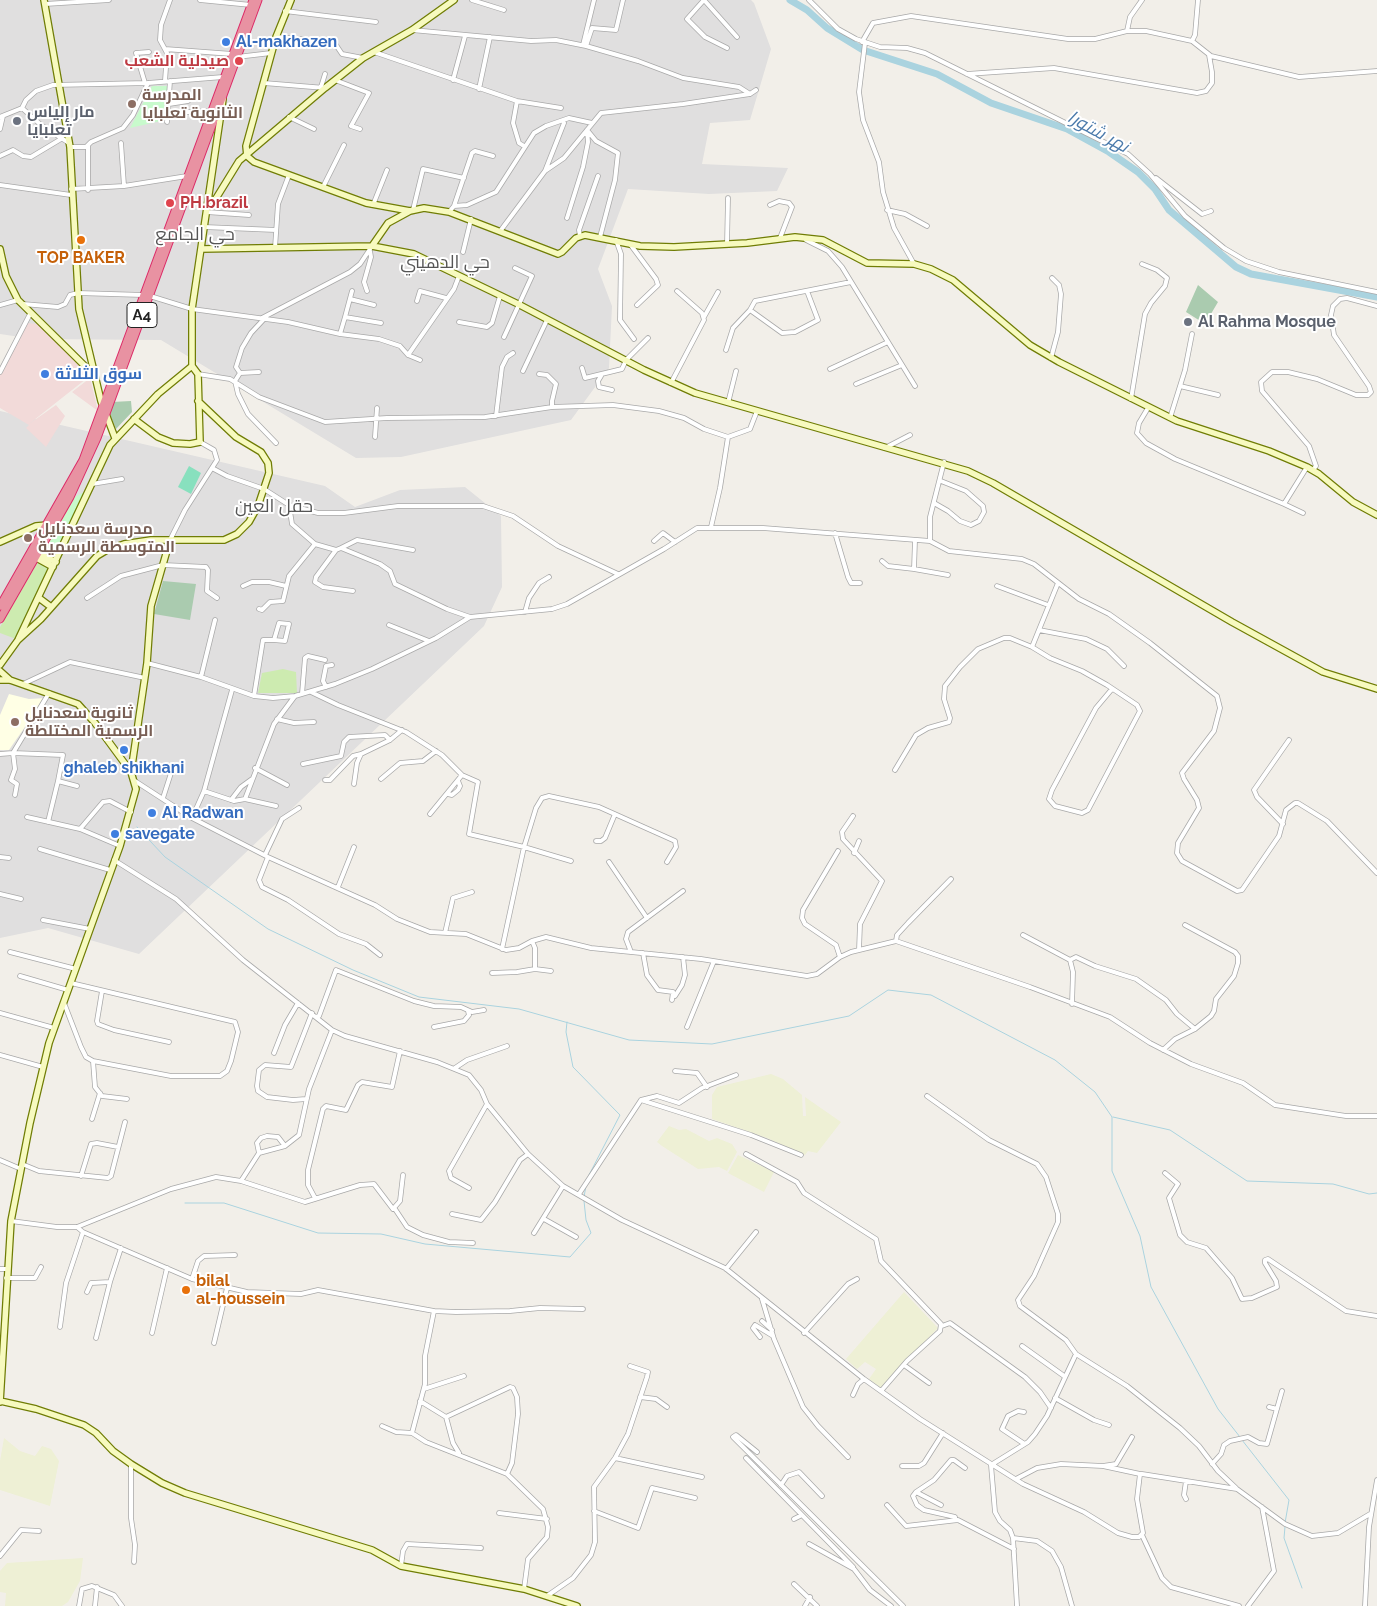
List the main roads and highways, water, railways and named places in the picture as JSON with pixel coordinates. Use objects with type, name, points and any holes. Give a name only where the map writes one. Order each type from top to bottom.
[{"type":"highway","name":"A4","points":[[146,295],[208,127],[211,110],[223,78],[235,55],[258,0]]},
{"type":"highway","name":"A4","points":[[1,602],[77,484],[105,411],[187,176],[224,93],[252,3]]},
{"type":"highway","name":"A4","points":[[0,619],[47,525],[83,460],[105,411]]},
{"type":"waterway","name":"نهر شتورا","points":[[790,0],[807,10],[827,28],[863,50],[937,74],[991,103],[1067,129],[1109,152],[1138,172],[1155,189],[1169,210],[1236,267],[1251,274],[1377,297]]},
{"type":"waterway","points":[[137,827],[165,857],[268,929],[353,970],[419,997],[519,1009],[629,1040],[712,1044],[849,1016],[888,990],[931,995],[1055,1060],[1095,1092],[1112,1117],[1112,1171],[1140,1236],[1151,1287],[1218,1409],[1240,1437]]},
{"type":"waterway","points":[[567,1022],[566,1032],[573,1067],[620,1115],[589,1175]]},
{"type":"waterway","points":[[1113,1117],[1170,1130],[1247,1181],[1333,1184],[1369,1194],[1377,1193]]},
{"type":"waterway","points":[[584,1197],[586,1186]]},
{"type":"waterway","points":[[185,1203],[224,1203],[318,1233],[381,1234],[425,1244],[570,1257],[591,1233],[586,1220],[584,1201]]},
{"type":"waterway","points":[[1242,1440],[1289,1500],[1285,1523]]},
{"type":"waterway","points":[[1285,1527],[1284,1538],[1302,1588]]},
{"type":"place","name":"Al-makhazen","points":[[226,42]]},
{"type":"place","name":"صيدلية الشعب","points":[[239,61]]},
{"type":"place","name":"المدرسة الثانوية تعلبايا","points":[[132,104]]},
{"type":"place","name":"مار إلياس تعلبايا","points":[[17,121]]},
{"type":"place","name":"PH.brazil","points":[[170,203]]},
{"type":"place","name":"TOP BAKER","points":[[81,240]]},
{"type":"place","name":"Al Rahma Mosque","points":[[1188,322]]},
{"type":"place","name":"سوق الثلاثة","points":[[45,374]]},
{"type":"place","name":"مدرسة سعدنايل المتوسطة الرسمية","points":[[28,538]]},
{"type":"place","name":"ثانوية سعدنايل الرسمية المختلطة","points":[[15,722]]},
{"type":"place","name":"ghaleb shikhani","points":[[124,750]]},
{"type":"place","name":"Al Radwan","points":[[152,813]]},
{"type":"place","name":"savegate","points":[[115,834]]},
{"type":"place","name":"bilal al-houssein","points":[[186,1290]]},
{"type":"district","name":"حي الجامع","points":[[195,235]]},
{"type":"district","name":"حي الدهيني","points":[[445,263]]},
{"type":"district","name":"حقل العين","points":[[274,507]]}]
